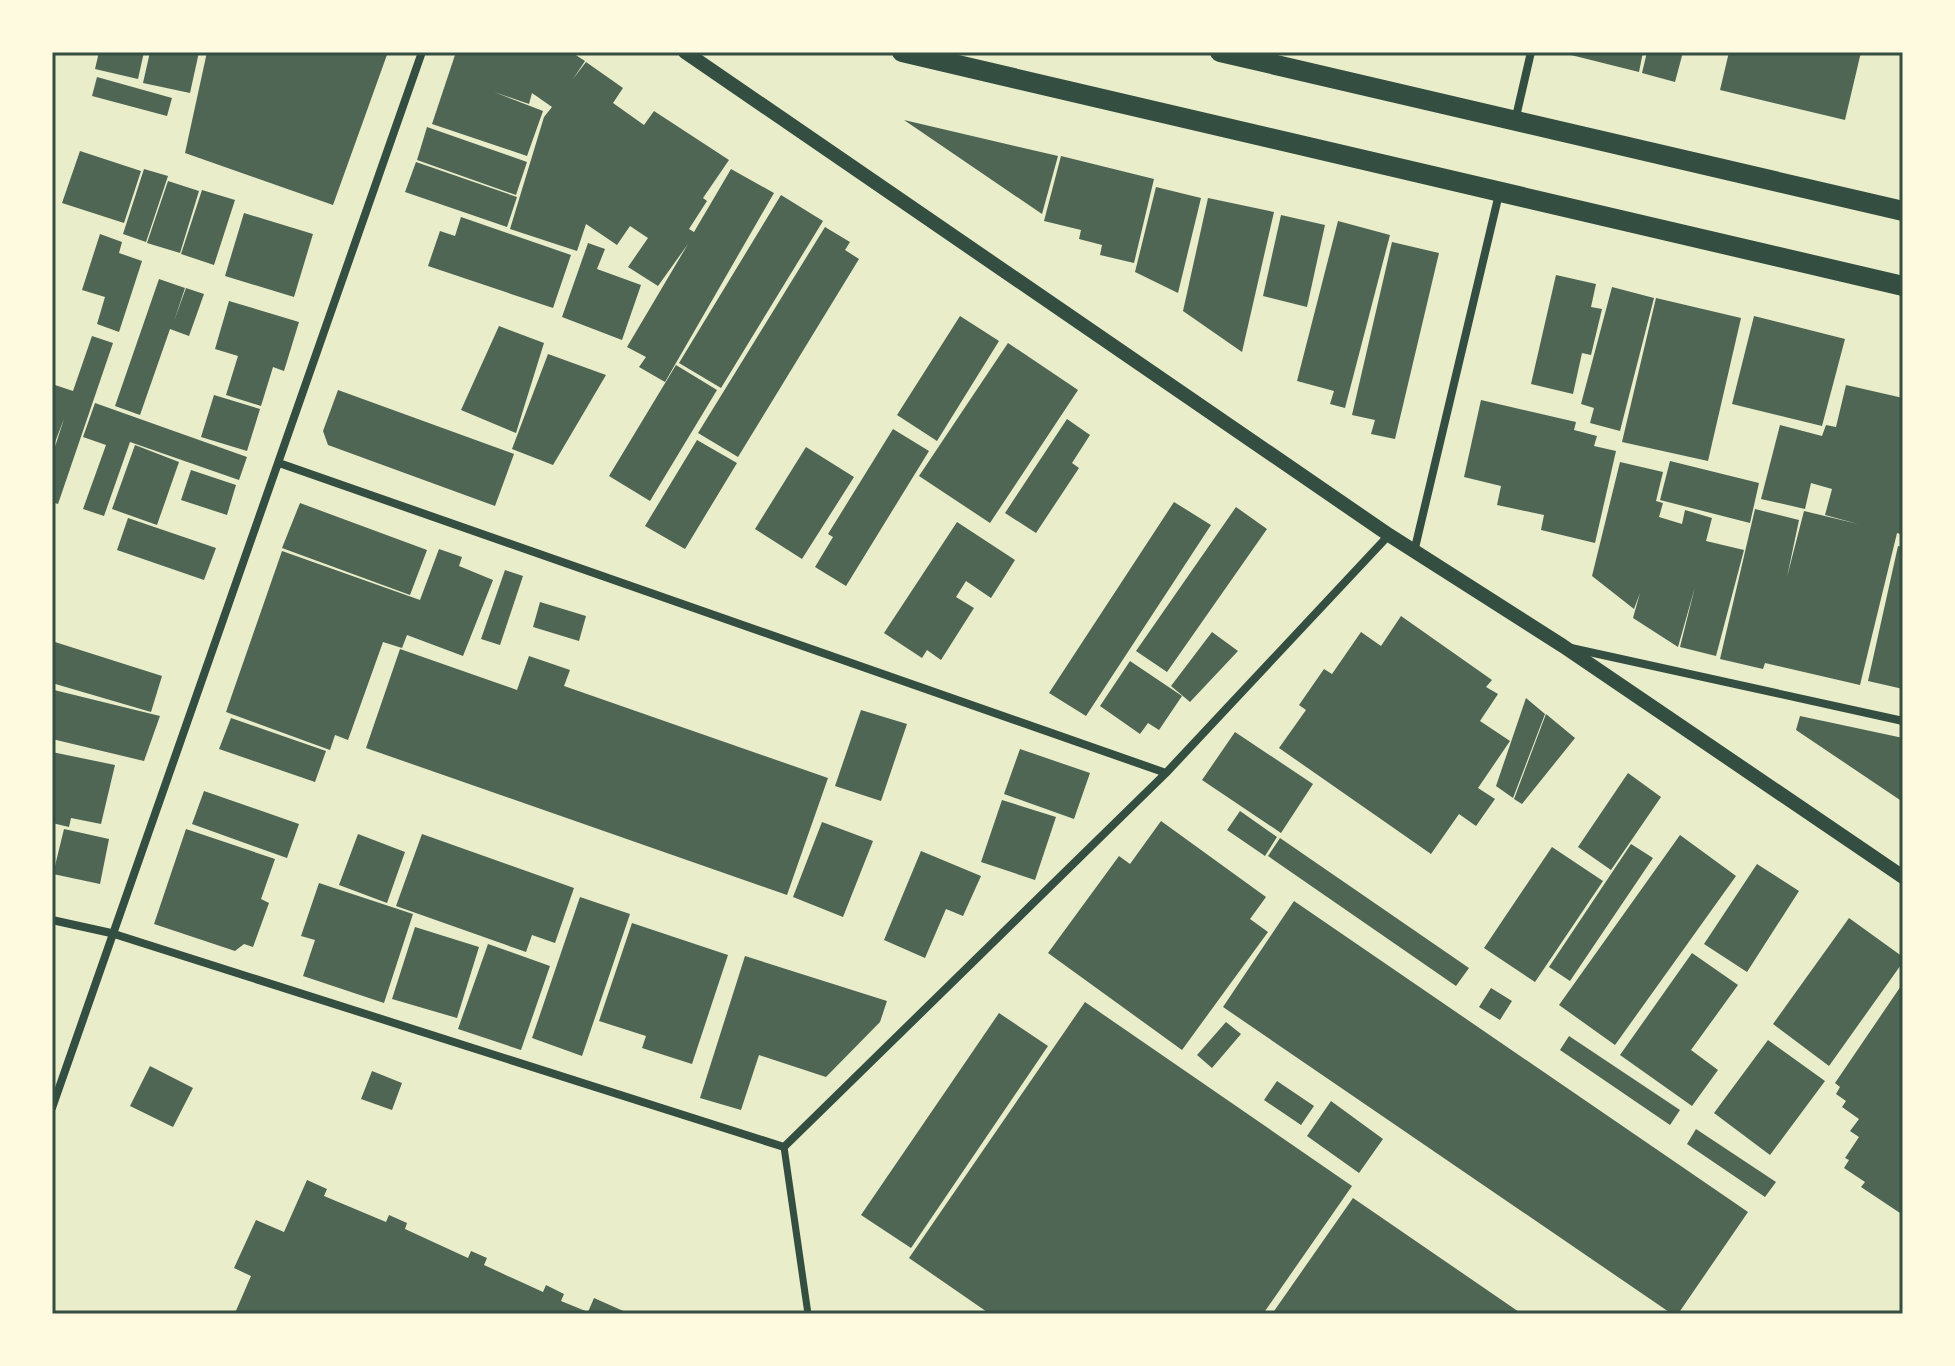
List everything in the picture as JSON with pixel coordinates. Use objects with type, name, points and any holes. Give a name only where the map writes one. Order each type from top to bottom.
[{"type":"main road","points":[[902,52],[1903,286]]},
{"type":"main road","points":[[1220,52],[1903,211]]},
{"type":"street","points":[[52,1108],[422,52]]},
{"type":"street","points":[[685,52],[1414,552],[1563,646],[1903,877]]},
{"type":"street","points":[[1515,122],[1531,52]]},
{"type":"street","points":[[1414,552],[1499,193]]},
{"type":"street","points":[[279,463],[1166,773]]},
{"type":"street","points":[[784,1147],[1166,773],[1389,535]]},
{"type":"street","points":[[1563,646],[1903,721]]},
{"type":"street","points":[[52,920],[111,933],[784,1147]]},
{"type":"street","points":[[784,1147],[808,1314]]},
{"type":"building","points":[[99,52],[144,52],[138,79],[95,69]]},
{"type":"building","points":[[150,52],[199,52],[190,93],[143,83]]},
{"type":"building","points":[[207,52],[388,52],[333,205],[185,153]]},
{"type":"building","points":[[456,52],[571,52],[585,61],[573,79],[586,62],[623,88],[613,103],[644,125],[654,111],[729,160],[703,198],[707,201],[689,229],[694,232],[731,169],[774,193],[665,382],[639,367],[646,357],[627,347],[688,244],[658,286],[628,267],[648,238],[630,226],[617,245],[586,224],[577,251],[510,229],[544,117],[552,107],[532,93],[529,104],[494,92],[543,111],[527,156],[432,124]]},
{"type":"building","points":[[1559,52],[1643,52],[1639,72]]},
{"type":"building","points":[[1647,52],[1683,52],[1675,82],[1642,73]]},
{"type":"building","points":[[1729,52],[1861,52],[1845,120],[1720,90]]},
{"type":"building","points":[[97,77],[172,98],[167,116],[92,96]]},
{"type":"building","points":[[904,120],[1058,156],[1042,214]]},
{"type":"building","points":[[427,127],[527,162],[516,195],[417,160]]},
{"type":"building","points":[[80,151],[141,171],[124,223],[62,203]]},
{"type":"building","points":[[1061,156],[1154,179],[1134,263],[1100,255],[1102,245],[1079,239],[1081,230],[1044,221]]},
{"type":"building","points":[[416,162],[517,197],[507,227],[405,192]]},
{"type":"building","points":[[144,169],[168,176],[146,242],[123,234]]},
{"type":"building","points":[[168,181],[199,191],[180,253],[147,243]]},
{"type":"building","points":[[1156,187],[1201,198],[1178,293],[1135,272]]},
{"type":"building","points":[[202,190],[235,200],[214,265],[181,254]]},
{"type":"building","points":[[781,195],[823,221],[721,388],[679,363]]},
{"type":"building","points":[[1208,198],[1274,212],[1242,352],[1183,311]]},
{"type":"building","points":[[244,213],[313,234],[294,297],[225,276]]},
{"type":"building","points":[[1281,215],[1325,225],[1307,307],[1263,296]]},
{"type":"building","points":[[461,217],[571,255],[553,308],[428,266],[440,231],[455,236]]},
{"type":"building","points":[[1338,221],[1390,235],[1345,408],[1330,404],[1334,391],[1297,381]]},
{"type":"building","points":[[825,227],[850,242],[845,250],[859,259],[738,457],[698,433]]},
{"type":"building","points":[[100,234],[122,242],[119,253],[142,261],[119,332],[97,324],[105,297],[82,290]]},
{"type":"building","points":[[1392,242],[1439,253],[1395,439],[1371,434],[1375,420],[1352,415]]},
{"type":"building","points":[[588,243],[605,249],[597,269],[641,285],[622,340],[562,317]]},
{"type":"building","points":[[1556,275],[1596,284],[1591,307],[1602,309],[1591,355],[1582,353],[1573,394],[1531,384]]},
{"type":"building","points":[[159,279],[185,288],[174,321],[186,288],[204,294],[189,336],[170,329],[140,415],[115,406]]},
{"type":"building","points":[[1612,287],[1654,298],[1620,431],[1590,423],[1594,408],[1581,404]]},
{"type":"building","points":[[1656,298],[1741,318],[1708,461],[1622,442]]},
{"type":"building","points":[[229,301],[299,322],[284,371],[273,367],[261,406],[226,395],[238,356],[215,349]]},
{"type":"building","points":[[960,316],[999,341],[937,441],[897,415]]},
{"type":"building","points":[[1754,316],[1845,339],[1822,426],[1732,404]]},
{"type":"building","points":[[499,326],[544,343],[516,433],[461,410]]},
{"type":"building","points":[[92,336],[113,343],[58,504],[52,502],[52,456],[64,419],[52,450],[52,384],[73,391]]},
{"type":"building","points":[[1008,343],[1078,390],[990,523],[919,476]]},
{"type":"building","points":[[548,354],[606,375],[553,465],[512,449]]},
{"type":"building","points":[[676,365],[717,390],[650,501],[609,476]]},
{"type":"building","points":[[1846,385],[1903,398],[1903,535],[1897,533],[1860,685],[1765,663],[1763,669],[1720,659],[1755,509],[1799,520],[1787,577],[1804,511],[1858,524],[1825,515],[1832,489],[1811,483],[1805,509],[1761,499],[1780,425],[1822,436],[1826,425],[1836,427]]},
{"type":"building","points":[[338,390],[514,454],[495,506],[328,445],[323,431]]},
{"type":"building","points":[[214,395],[260,409],[247,451],[201,437]]},
{"type":"building","points":[[1481,400],[1576,422],[1574,430],[1597,436],[1594,446],[1616,451],[1595,543],[1541,530],[1544,515],[1497,505],[1501,486],[1464,477]]},
{"type":"building","points":[[95,403],[247,457],[239,480],[130,442],[104,516],[83,509],[106,445],[83,437]]},
{"type":"building","points":[[1067,419],[1090,435],[1072,463],[1079,468],[1036,533],[1005,513]]},
{"type":"building","points":[[893,429],[929,451],[846,586],[815,567],[833,537],[828,534]]},
{"type":"building","points":[[697,440],[737,463],[685,549],[645,526]]},
{"type":"building","points":[[135,445],[179,462],[157,525],[112,509]]},
{"type":"building","points":[[806,447],[854,477],[802,559],[755,529]]},
{"type":"building","points":[[1670,461],[1759,483],[1750,523],[1660,500]]},
{"type":"building","points":[[1620,462],[1663,472],[1656,501],[1663,503],[1659,517],[1682,524],[1685,510],[1712,518],[1706,541],[1744,550],[1716,656],[1680,647],[1695,587],[1678,647],[1633,618],[1640,593],[1634,609],[1592,576]]},
{"type":"building","points":[[191,470],[236,485],[227,515],[181,500]]},
{"type":"building","points":[[1174,502],[1211,525],[1086,716],[1049,693]]},
{"type":"building","points":[[300,503],[427,550],[410,595],[282,548]]},
{"type":"building","points":[[1236,507],[1267,529],[1167,672],[1136,651]]},
{"type":"building","points":[[128,518],[216,548],[204,580],[117,550]]},
{"type":"building","points":[[957,522],[1015,560],[991,598],[966,581],[956,597],[974,608],[941,660],[927,650],[922,658],[884,633]]},
{"type":"building","points":[[1898,546],[1903,547],[1903,689],[1868,681]]},
{"type":"building","points":[[439,549],[462,557],[459,566],[493,580],[463,656],[407,635],[402,648],[383,642],[348,740],[335,735],[330,750],[226,712],[282,551],[420,600]]},
{"type":"building","points":[[505,570],[523,576],[500,645],[481,639]]},
{"type":"building","points":[[540,602],[586,616],[579,641],[533,627]]},
{"type":"building","points":[[1401,616],[1492,680],[1486,687],[1498,694],[1480,721],[1510,741],[1478,788],[1495,799],[1476,826],[1459,814],[1431,854],[1279,748],[1306,710],[1299,705],[1324,669],[1332,674],[1361,632],[1381,646]]},
{"type":"building","points":[[1212,632],[1238,651],[1190,702],[1171,686]]},
{"type":"building","points":[[55,642],[162,676],[151,712],[52,683]]},
{"type":"building","points":[[400,649],[517,690],[529,656],[570,670],[564,686],[828,778],[787,895],[366,748]]},
{"type":"building","points":[[1130,661],[1182,696],[1159,730],[1148,723],[1140,734],[1100,706]]},
{"type":"building","points":[[54,690],[160,716],[144,761],[52,739]]},
{"type":"building","points":[[1526,698],[1545,714],[1513,798],[1496,786]]},
{"type":"building","points":[[861,710],[907,724],[881,801],[835,786]]},
{"type":"building","points":[[1546,714],[1575,738],[1522,804],[1514,799]]},
{"type":"building","points":[[1800,716],[1903,738],[1903,802],[1796,730]]},
{"type":"building","points":[[231,718],[326,751],[315,782],[219,749]]},
{"type":"building","points":[[1235,732],[1313,784],[1281,833],[1202,780]]},
{"type":"building","points":[[1020,749],[1090,773],[1074,819],[1004,794]]},
{"type":"building","points":[[52,752],[115,765],[101,824],[71,818],[69,827],[52,823]]},
{"type":"building","points":[[1628,773],[1661,797],[1611,870],[1578,847]]},
{"type":"building","points":[[204,791],[299,824],[287,858],[192,824]]},
{"type":"building","points":[[1002,800],[1056,817],[1035,880],[981,862]]},
{"type":"building","points":[[1240,811],[1277,837],[1265,856],[1227,830]]},
{"type":"building","points":[[1161,821],[1266,897],[1250,919],[1268,932],[1182,1050],[1048,953],[1119,856],[1130,864]]},
{"type":"building","points":[[822,822],[873,841],[843,917],[793,897]]},
{"type":"building","points":[[64,829],[109,839],[100,884],[53,874]]},
{"type":"building","points":[[186,829],[275,859],[261,899],[269,903],[253,947],[244,944],[235,951],[154,924]]},
{"type":"building","points":[[358,834],[405,852],[387,903],[339,885]]},
{"type":"building","points":[[422,834],[574,888],[555,943],[532,935],[526,952],[396,906]]},
{"type":"building","points":[[1680,835],[1736,876],[1615,1045],[1559,1005]]},
{"type":"building","points":[[1280,838],[1469,968],[1456,986],[1268,856]]},
{"type":"building","points":[[1631,844],[1653,858],[1570,981],[1549,967]]},
{"type":"building","points":[[1552,847],[1603,881],[1535,982],[1484,948]]},
{"type":"building","points":[[921,851],[981,876],[963,916],[946,909],[925,958],[884,940]]},
{"type":"building","points":[[1757,864],[1799,891],[1747,972],[1704,944]]},
{"type":"building","points":[[319,883],[413,914],[384,1003],[303,976],[315,940],[301,936]]},
{"type":"building","points":[[580,897],[630,914],[582,1056],[532,1038]]},
{"type":"building","points":[[1294,901],[1748,1212],[1678,1314],[1672,1314],[1223,1007]]},
{"type":"building","points":[[1849,918],[1903,957],[1903,962],[1829,1066],[1773,1024]]},
{"type":"building","points":[[632,923],[728,955],[692,1064],[642,1048],[646,1036],[599,1021]]},
{"type":"building","points":[[415,927],[479,947],[457,1018],[392,999]]},
{"type":"building","points":[[488,944],[550,966],[521,1050],[458,1029]]},
{"type":"building","points":[[1692,953],[1738,985],[1691,1050],[1718,1070],[1692,1106],[1620,1055]]},
{"type":"building","points":[[745,956],[887,1001],[880,1022],[826,1077],[759,1055],[741,1110],[700,1098]]},
{"type":"building","points":[[1903,983],[1903,1215],[1861,1187],[1865,1182],[1844,1168],[1849,1160],[1845,1158],[1859,1137],[1850,1131],[1859,1119],[1842,1107],[1846,1101],[1836,1094],[1840,1087],[1835,1083]]},
{"type":"building","points":[[1491,988],[1512,1001],[1500,1020],[1479,1007]]},
{"type":"building","points":[[1085,1002],[1352,1186],[1263,1314],[990,1314],[909,1258]]},
{"type":"building","points":[[999,1013],[1048,1046],[911,1248],[861,1215]]},
{"type":"building","points":[[1226,1022],[1241,1034],[1212,1068],[1197,1055]]},
{"type":"building","points":[[1569,1036],[1680,1110],[1670,1125],[1560,1050]]},
{"type":"building","points":[[1768,1040],[1825,1081],[1770,1155],[1714,1113]]},
{"type":"building","points":[[150,1066],[193,1088],[173,1127],[130,1106]]},
{"type":"building","points":[[372,1071],[402,1083],[392,1110],[361,1099]]},
{"type":"building","points":[[1277,1081],[1314,1106],[1301,1125],[1264,1100]]},
{"type":"building","points":[[1331,1101],[1383,1139],[1359,1173],[1307,1136]]},
{"type":"building","points":[[1696,1129],[1776,1182],[1765,1197],[1687,1144]]},
{"type":"building","points":[[307,1180],[327,1189],[324,1196],[386,1222],[389,1215],[407,1223],[405,1229],[468,1258],[471,1251],[487,1258],[484,1265],[543,1292],[546,1285],[564,1294],[561,1301],[588,1312],[594,1298],[630,1314],[235,1313],[251,1276],[234,1268],[256,1220],[284,1232]]},
{"type":"building","points":[[1353,1198],[1522,1314],[1272,1314]]}]
